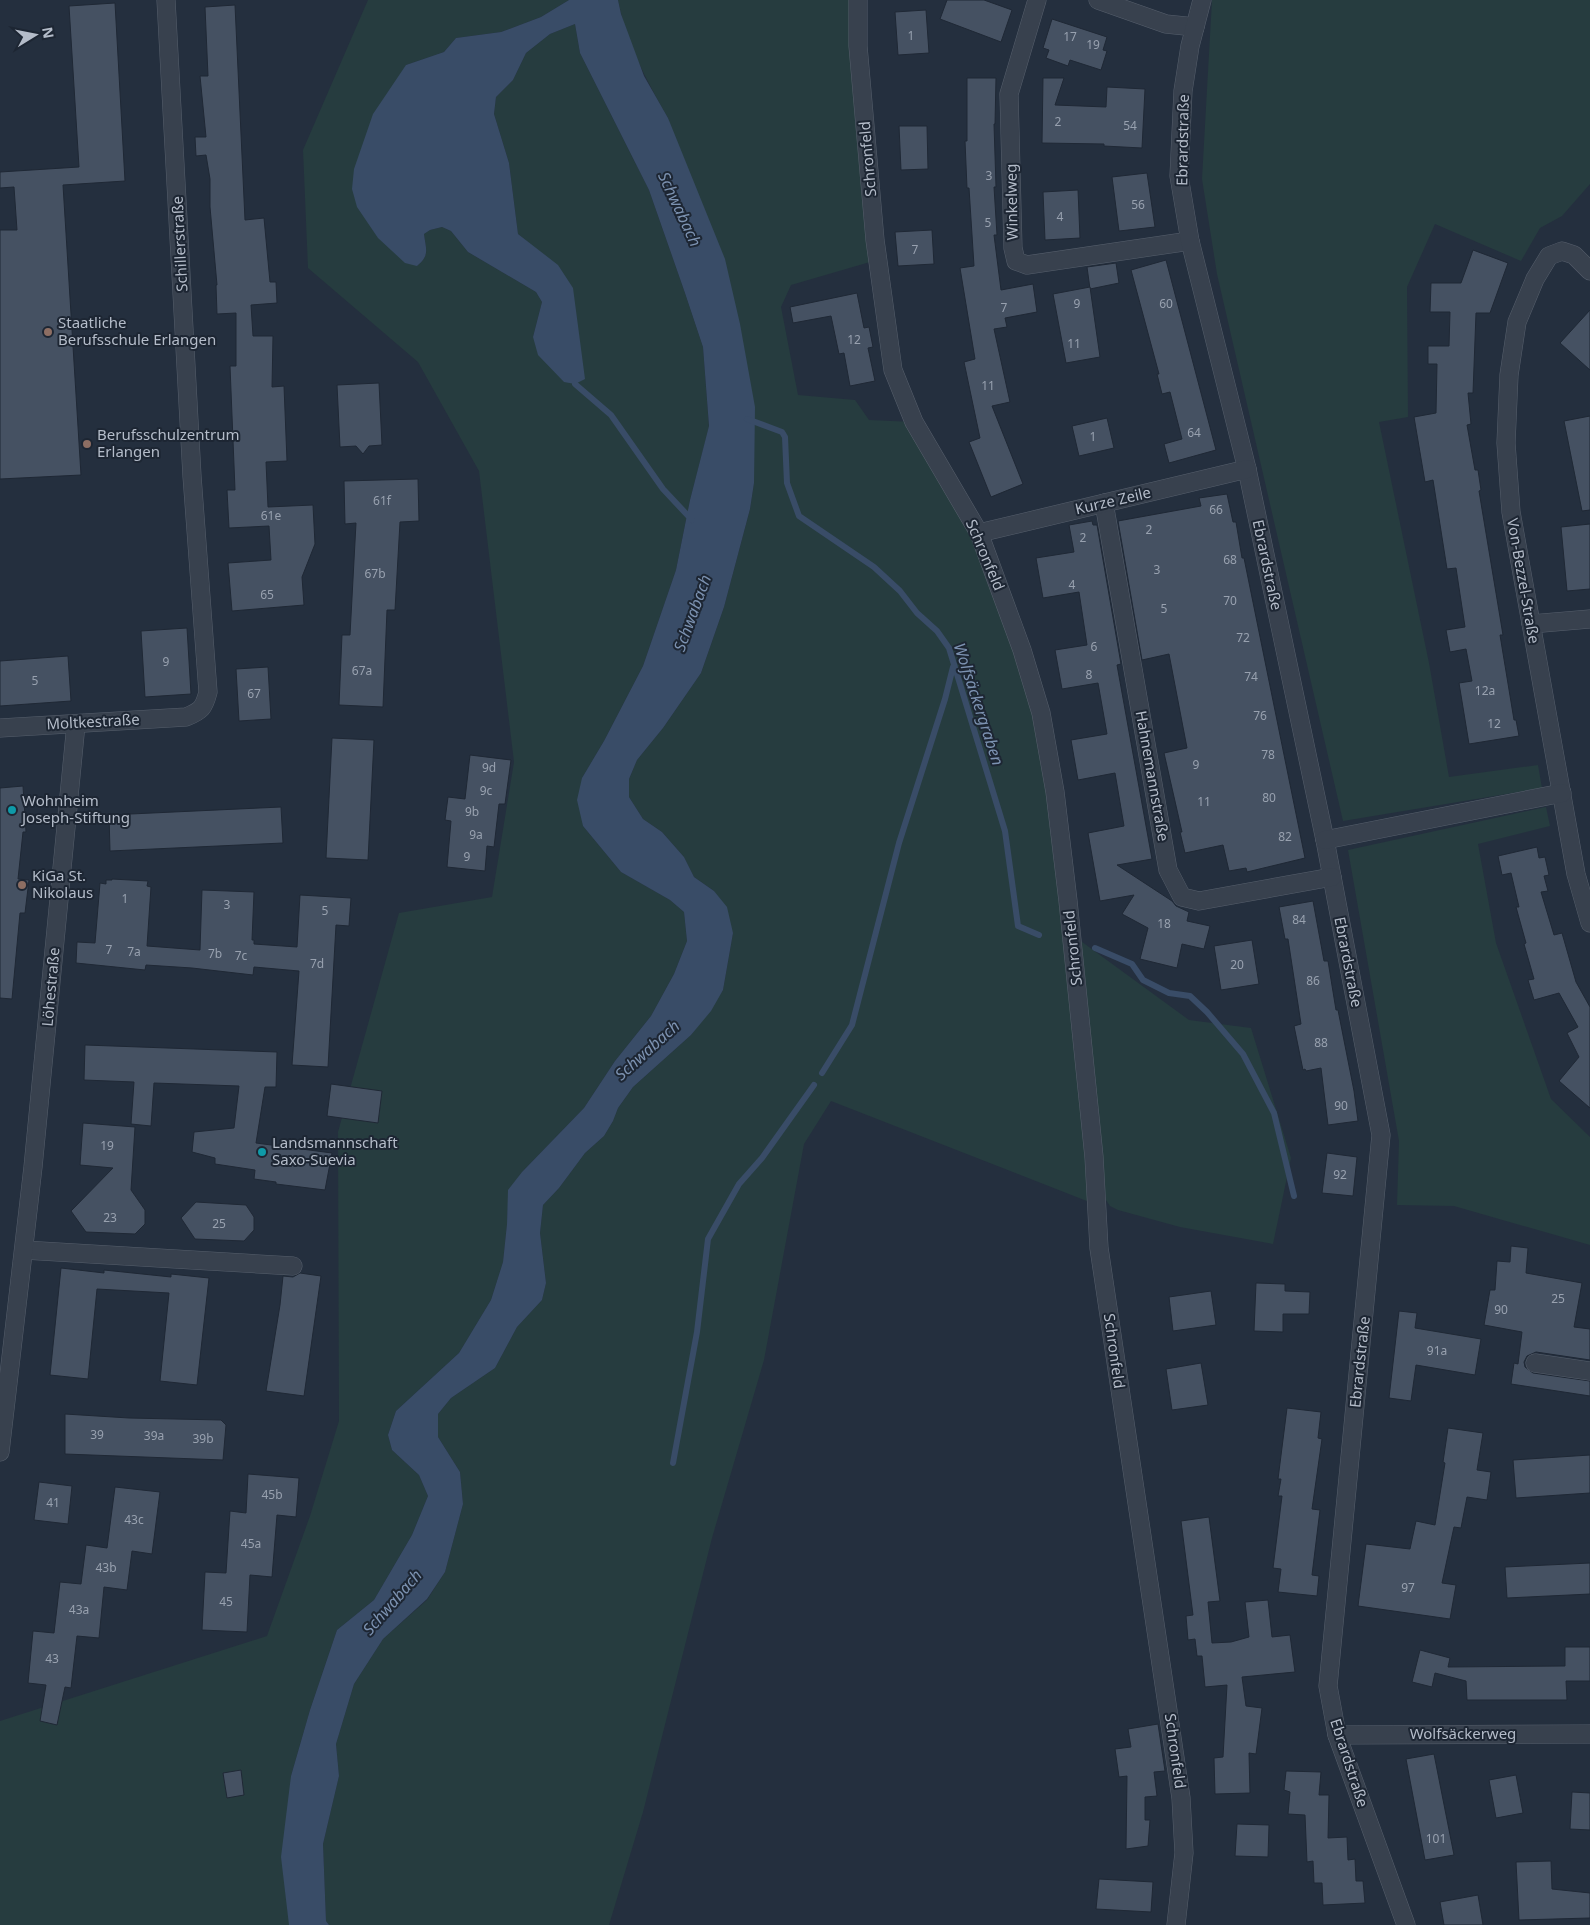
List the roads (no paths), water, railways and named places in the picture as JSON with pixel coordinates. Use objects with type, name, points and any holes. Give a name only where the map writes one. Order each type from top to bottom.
[{"type":"street","name":"Schillerstraße","points":[[166,0],[192,476],[208,692],[200,712],[186,717]]},
{"type":"street","name":"Schronfeld","points":[[858,0],[858,46],[875,240],[893,370],[914,422],[979,533],[1022,650],[1041,713],[1055,792],[1094,1157],[1099,1248],[1181,1798],[1184,1853],[1176,1925]]},
{"type":"street","name":"Winkelweg","points":[[1037,0],[1009,94],[1013,248],[1016,261],[1027,265],[1190,240]]},
{"type":"street","points":[[1098,0],[1166,24],[1195,27]]},
{"type":"street","name":"Ebrardstraße","points":[[1202,0],[1182,91],[1179,176],[1190,240],[1247,469],[1325,840],[1381,1135],[1328,1686],[1337,1735],[1406,1925]]},
{"type":"street","name":"Von-Bezzel-Straße","points":[[1590,270],[1574,255],[1562,251],[1549,256],[1535,279],[1517,322],[1509,375],[1506,443],[1511,512],[1576,874],[1590,923]]},
{"type":"street","name":"Kurze Zeile","points":[[979,533],[1247,469]]},
{"type":"street","name":"Hahnemannstraße","points":[[1104,503],[1168,870],[1182,897],[1200,901],[1332,877]]},
{"type":"street","points":[[1531,624],[1590,620]]},
{"type":"street","name":"Moltkestraße","points":[[0,728],[186,717]]},
{"type":"street","name":"Löhestraße","points":[[0,1452],[6,1352],[24,1250],[50,1003],[76,724]]},
{"type":"street","points":[[1325,840],[1562,793]]},
{"type":"street","points":[[24,1250],[293,1266]]},
{"type":"street","points":[[1535,1363],[1590,1371]]},
{"type":"street","name":"Wolfsäckerweg","points":[[1337,1735],[1590,1734]]},
{"type":"water","name":"Schwabach","points":[[569,0],[618,0],[621,14],[644,76],[668,118],[725,259],[740,324],[755,407],[754,483],[750,509],[724,607],[701,673],[663,728],[637,760],[629,779],[629,797],[643,819],[662,832],[684,857],[694,877],[714,891],[727,907],[733,933],[723,990],[711,1011],[691,1035],[633,1087],[618,1108],[604,1136],[585,1153],[559,1188],[543,1205],[540,1233],[546,1283],[542,1300],[517,1327],[495,1368],[451,1398],[438,1414],[438,1437],[460,1472],[463,1504],[445,1572],[427,1599],[383,1639],[354,1684],[336,1744],[339,1776],[323,1844],[326,1921],[329,1925],[289,1925],[281,1857],[291,1776],[310,1710],[337,1630],[374,1600],[412,1535],[428,1496],[419,1475],[392,1450],[388,1435],[396,1411],[459,1353],[491,1300],[503,1262],[508,1190],[522,1172],[584,1108],[615,1061],[651,1016],[674,974],[687,941],[684,912],[670,900],[621,872],[583,826],[577,800],[582,778],[604,741],[643,666],[676,570],[690,500],[709,426],[703,347],[685,293],[649,190],[580,53],[575,24],[550,34],[526,53],[513,80],[496,97],[494,114],[509,163],[518,234],[558,265],[573,288],[585,379],[575,384],[564,382],[538,355],[533,337],[542,302],[536,292],[468,252],[451,231],[442,227],[430,230],[424,234],[426,252],[424,259],[417,266],[405,263],[378,238],[357,207],[352,189],[354,169],[373,114],[406,65],[444,52],[456,38],[501,32],[541,17]]},
{"type":"waterway","points":[[575,384],[611,415],[663,489],[692,520]]},
{"type":"waterway","name":"Wolfsäckergraben","points":[[747,419],[782,432],[785,437],[787,483],[799,516],[874,567],[900,591],[917,613],[937,631],[949,648],[1005,831],[1018,926],[1039,935]]},
{"type":"waterway","points":[[822,1073],[852,1025],[899,843],[945,699],[953,667]]},
{"type":"waterway","name":"Wolfsäckergraben","points":[[1095,948],[1132,964],[1143,980],[1169,993],[1190,996],[1207,1012],[1243,1054],[1274,1113],[1294,1196]]},
{"type":"waterway","points":[[673,1463],[697,1332],[708,1239],[739,1184],[762,1158],[814,1085]]},
{"type":"place","name":"Staatliche Berufsschule Erlangen","points":[[48,332]]},
{"type":"place","name":"Berufsschulzentrum Erlangen","points":[[87,444]]},
{"type":"place","name":"Wohnheim Joseph-Stiftung","points":[[12,810]]},
{"type":"place","name":"KiGa St. Nikolaus","points":[[22,885]]},
{"type":"place","name":"Landsmannschaft Saxo-Suevia","points":[[262,1152]]}]
